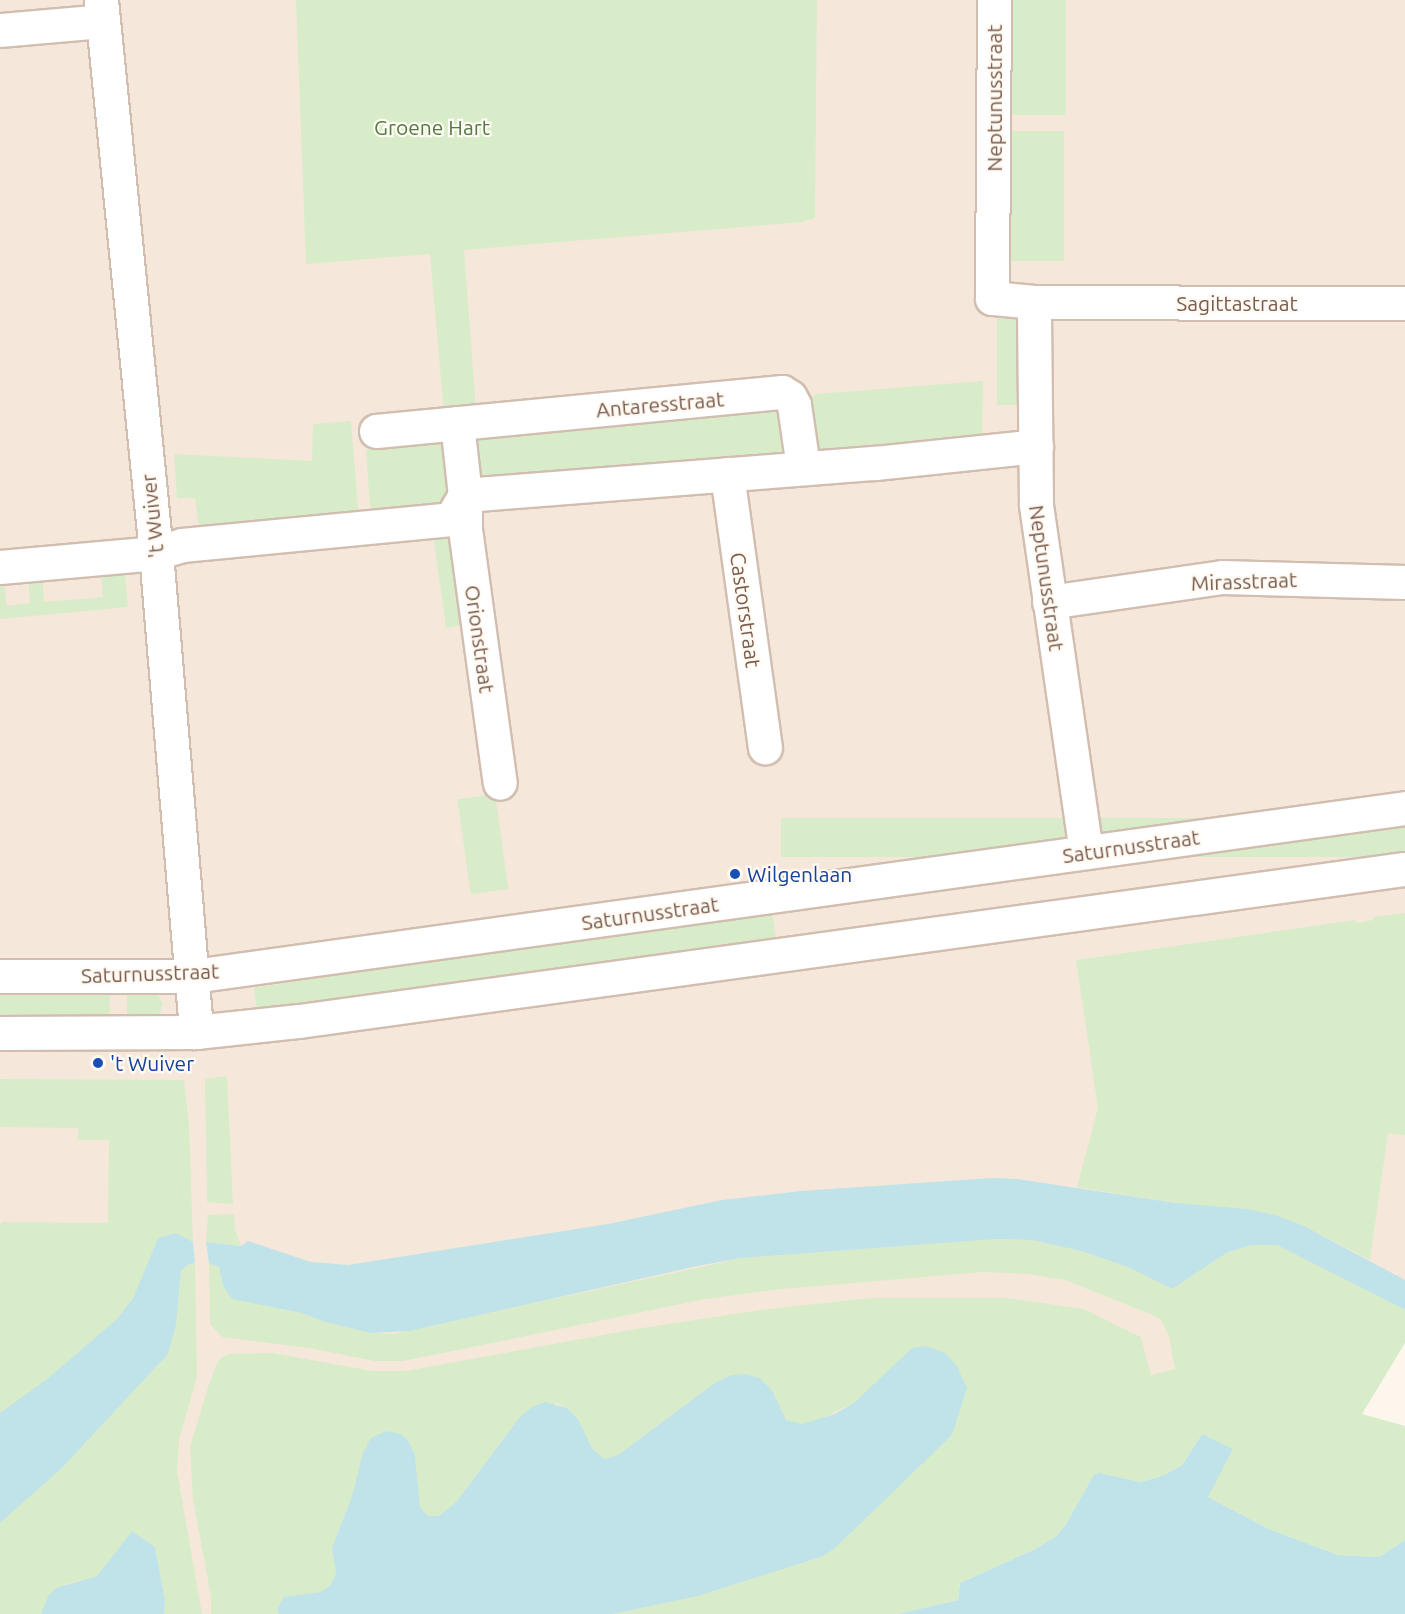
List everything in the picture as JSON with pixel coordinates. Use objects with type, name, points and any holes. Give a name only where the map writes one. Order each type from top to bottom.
[{"type":"street","name":"Neptunusstraat","points":[[994,0],[992,298],[1034,302],[1069,301]]},
{"type":"street","points":[[0,30],[102,10]]},
{"type":"street","name":"'t Wuiver","points":[[102,10],[156,553],[196,1032]]},
{"type":"street","name":"Sagittastraat","points":[[1069,301],[1405,303]]},
{"type":"street","name":"Neptunusstraat","points":[[1034,302],[1036,504],[1086,852]]},
{"type":"street","name":"Antaresstraat","points":[[376,431],[782,392],[790,397],[794,405],[803,467]]},
{"type":"street","points":[[0,567],[156,553],[182,545],[452,519],[465,495],[457,423]]},
{"type":"street","points":[[465,495],[875,463],[1036,446]]},
{"type":"street","name":"Castorstraat","points":[[727,474],[765,747]]},
{"type":"street","name":"Orionstraat","points":[[465,495],[465,529],[500,783]]},
{"type":"street","name":"Mirasstraat","points":[[1049,602],[1222,577],[1405,582]]},
{"type":"street","name":"Saturnusstraat","points":[[0,976],[193,976],[1405,808]]},
{"type":"street","points":[[0,1033],[196,1032],[1101,912],[1405,869]]},
{"type":"shaded area","points":[[0,0],[1405,0],[1405,1298],[1351,1283],[822,1614],[0,1614]]},
{"type":"green space","name":"Groene Hart","points":[[296,0],[817,0],[815,218],[802,222],[464,250],[476,410],[444,413],[430,254],[306,264]]},
{"type":"green space","points":[[1009,0],[1066,0],[1066,115],[1009,115]]},
{"type":"green space","points":[[1008,131],[1064,131],[1064,261],[1008,261]]},
{"type":"green space","points":[[997,316],[1024,316],[1024,405],[997,405]]},
{"type":"green space","points":[[983,381],[982,435],[811,450],[807,404],[816,394]]},
{"type":"green space","points":[[774,409],[783,416],[787,452],[479,479],[470,472],[476,435]]},
{"type":"green space","points":[[351,421],[359,520],[200,535],[195,498],[177,498],[174,454],[312,461],[313,424]]},
{"type":"green space","points":[[438,438],[445,445],[449,489],[437,507],[379,513],[370,506],[366,452],[373,444]]},
{"type":"green space","points":[[433,533],[450,537],[469,624],[446,628]]},
{"type":"green space","points":[[124,564],[128,607],[0,619],[0,584],[4,583],[7,606],[30,603],[28,573],[42,572],[44,602],[103,597],[100,566]]},
{"type":"green space","points":[[495,794],[508,889],[471,894],[457,799]]},
{"type":"green space","points":[[781,818],[1405,818],[1405,857],[781,857]]},
{"type":"green space","points":[[771,906],[777,943],[259,1025],[253,988]]},
{"type":"green space","points":[[1405,913],[1405,1135],[1388,1133],[1370,1260],[1304,1226],[1248,1209],[1176,1203],[1077,1187],[1098,1108],[1076,960],[1355,920],[1356,923],[1373,920],[1373,917]]},
{"type":"green space","points":[[0,985],[110,987],[109,1025],[0,1023]]},
{"type":"green space","points":[[127,986],[156,990],[163,1004],[158,1017],[127,1023]]},
{"type":"green space","points":[[227,1076],[233,1204],[207,1202],[205,1079]]},
{"type":"green space","points":[[0,1079],[184,1080],[189,1125],[193,1242],[176,1233],[158,1238],[133,1298],[117,1319],[47,1379],[0,1413],[0,1226],[2,1222],[108,1223],[109,1140],[78,1140],[78,1128],[0,1127]]},
{"type":"green space","points":[[234,1214],[235,1229],[241,1246],[206,1242],[208,1215]]},
{"type":"green space","points":[[997,1239],[1032,1240],[1081,1251],[1128,1267],[1172,1289],[1228,1252],[1252,1245],[1277,1245],[1405,1310],[1405,1343],[1362,1414],[1405,1426],[1405,1540],[1379,1557],[1338,1555],[1267,1528],[1208,1497],[1202,1434],[1182,1465],[1164,1475],[1141,1482],[1100,1473],[1094,1474],[1065,1526],[1055,1537],[1035,1549],[960,1583],[958,1600],[897,1614],[613,1614],[698,1596],[821,1557],[952,1435],[912,1349],[855,1402],[817,1421],[802,1424],[786,1420],[773,1392],[732,1375],[716,1382],[618,1455],[603,1459],[592,1448],[578,1419],[567,1408],[557,1403],[519,1418],[457,1501],[439,1516],[428,1516],[420,1507],[415,1455],[408,1440],[363,1454],[352,1496],[332,1548],[336,1573],[330,1586],[320,1592],[284,1597],[278,1609],[279,1614],[211,1614],[211,1597],[193,1499],[190,1447],[217,1363],[229,1354],[273,1353],[372,1371],[406,1371],[636,1329],[760,1310],[871,1298],[1008,1298],[1083,1309],[1141,1337],[1151,1375],[1175,1369],[1169,1336],[1161,1320],[1155,1316],[1065,1280],[1028,1274],[983,1272],[782,1289],[705,1299],[402,1361],[375,1361],[309,1348],[222,1337],[210,1324],[209,1263],[219,1267],[223,1286],[233,1299],[302,1313],[325,1322],[371,1333],[393,1334],[742,1258]]},
{"type":"green space","points":[[195,1263],[197,1377],[179,1440],[177,1471],[202,1614],[164,1614],[165,1600],[155,1547],[132,1531],[97,1576],[66,1584],[41,1614],[0,1614],[0,1523],[62,1468],[168,1354],[176,1325],[181,1271],[187,1265]]},
{"type":"water","points":[[992,1178],[1017,1179],[1176,1203],[1248,1209],[1278,1216],[1304,1226],[1405,1280],[1405,1310],[1277,1245],[1252,1245],[1228,1252],[1172,1289],[1128,1267],[1081,1251],[1032,1240],[997,1239],[742,1258],[697,1266],[409,1331],[371,1333],[325,1322],[302,1313],[232,1299],[223,1286],[219,1267],[209,1263],[206,1242],[241,1246],[248,1241],[311,1262],[348,1265],[608,1224],[722,1200],[801,1191]]},
{"type":"water","points":[[176,1233],[193,1242],[195,1263],[187,1265],[181,1271],[176,1325],[168,1354],[62,1468],[0,1523],[0,1413],[47,1379],[117,1319],[133,1298],[158,1238]]},
{"type":"water","points":[[926,1346],[945,1353],[957,1366],[967,1388],[952,1435],[834,1549],[821,1557],[698,1596],[613,1614],[279,1614],[277,1609],[284,1597],[320,1592],[330,1586],[336,1573],[332,1548],[352,1496],[363,1453],[371,1438],[386,1431],[400,1434],[408,1440],[415,1455],[420,1507],[428,1516],[439,1516],[457,1501],[519,1418],[532,1407],[545,1402],[567,1408],[578,1419],[592,1448],[604,1459],[618,1455],[716,1382],[732,1375],[746,1374],[761,1379],[773,1392],[786,1420],[802,1424],[835,1414],[855,1402],[912,1348]]},
{"type":"water","points":[[1202,1434],[1233,1449],[1208,1497],[1267,1528],[1338,1555],[1379,1557],[1405,1540],[1405,1614],[897,1614],[958,1600],[960,1583],[1035,1549],[1055,1537],[1065,1526],[1094,1474],[1100,1473],[1141,1482],[1164,1475],[1182,1465]]},
{"type":"water","points":[[132,1531],[155,1547],[165,1600],[164,1614],[41,1614],[48,1596],[56,1588],[97,1576]]},
{"type":"place","name":"Wilgenlaan","points":[[735,874]]},
{"type":"place","name":"'t Wuiver","points":[[98,1063]]}]
